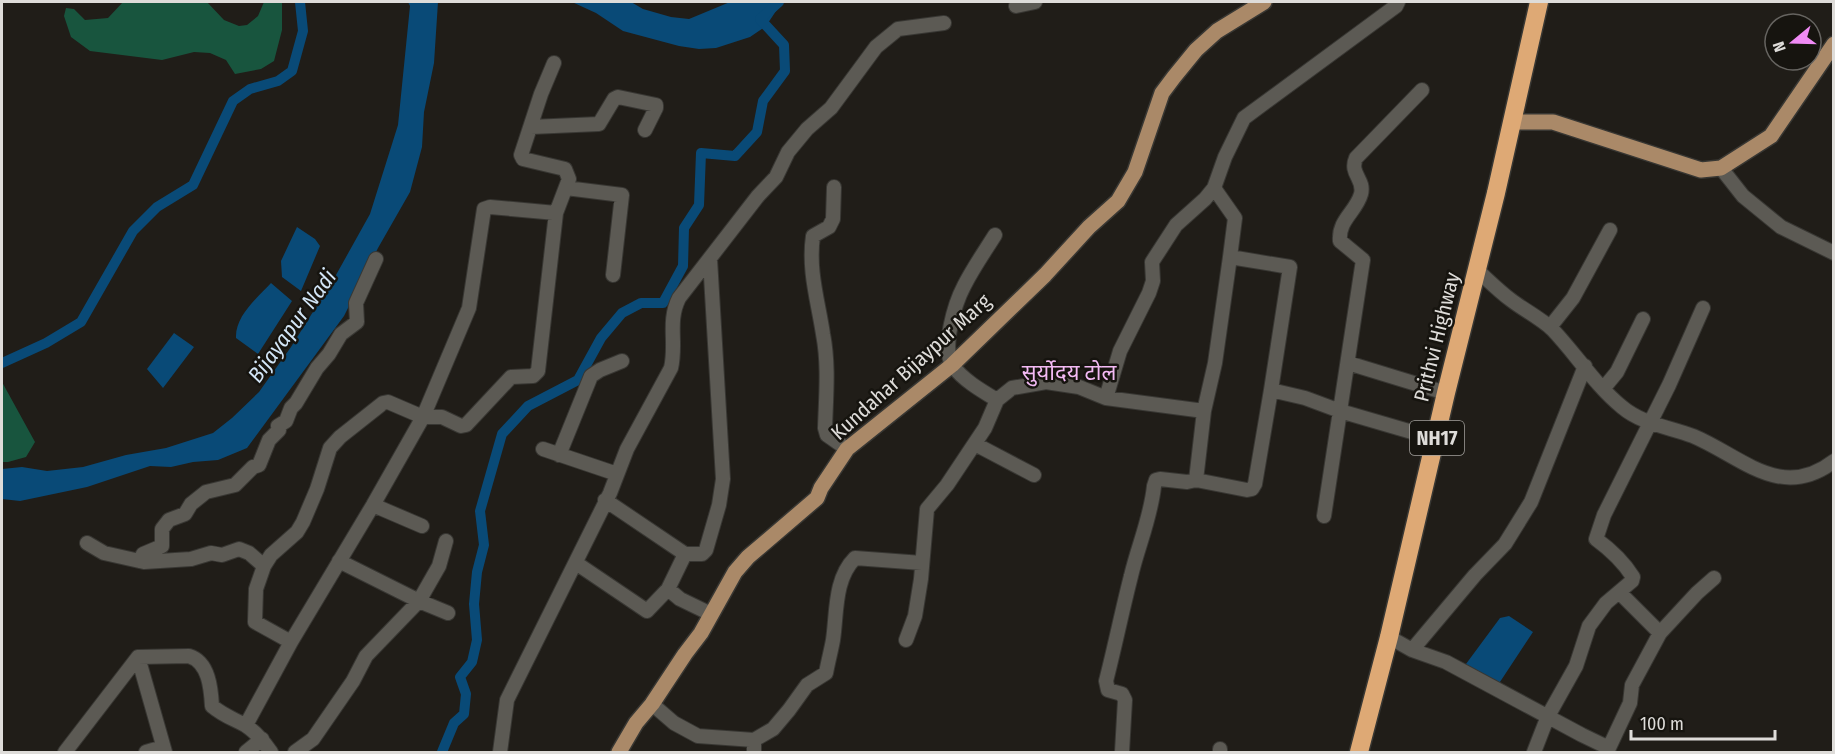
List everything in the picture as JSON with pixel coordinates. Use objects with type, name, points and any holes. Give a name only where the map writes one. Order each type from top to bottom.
[{"type":"highway","name":"Prithvi Highway","points":[[1359,753],[1477,270],[1539,2]]},
{"type":"main road","name":"Kundahar Bijaypur Marg","points":[[619,753],[636,723],[652,704],[701,633],[735,572],[748,557],[817,498],[847,448],[952,365],[1045,275],[1089,227],[1118,201],[1135,172],[1162,93],[1196,50],[1217,31],[1264,2]]},
{"type":"main road","points":[[1512,122],[1553,122],[1701,170],[1721,168],[1772,136],[1833,44]]},
{"type":"street","points":[[1016,6],[1035,2]]},
{"type":"street","points":[[1106,398],[1120,351],[1149,293],[1153,281],[1152,262],[1176,225],[1214,188],[1225,157],[1244,118],[1396,6],[1398,2]]},
{"type":"street","points":[[500,753],[507,700],[576,563],[642,420],[671,368],[673,310],[678,298],[758,196],[776,177],[788,152],[807,129],[831,108],[876,47],[898,29],[944,23]]},
{"type":"street","points":[[291,642],[255,622],[256,590],[264,566],[271,555],[297,532],[303,522],[317,489],[330,448],[340,437],[383,403],[388,402],[423,417],[442,417],[461,426],[466,425],[513,375],[533,376],[536,374],[556,213],[569,179],[565,169],[523,159],[521,155],[554,63]]},
{"type":"street","points":[[1324,516],[1363,260],[1340,241],[1339,231],[1361,194],[1360,181],[1353,165],[1356,158],[1422,90]]},
{"type":"street","points":[[531,127],[597,129],[614,99],[618,97],[656,105],[645,130]]},
{"type":"street","points":[[1721,168],[1743,196],[1781,227],[1833,253]]},
{"type":"street","points":[[834,187],[833,219],[829,227],[813,236],[812,279],[824,334],[828,376],[825,428],[827,435],[847,448]]},
{"type":"street","points":[[566,188],[622,195],[613,275]]},
{"type":"street","points":[[1196,480],[1204,411],[1215,363],[1235,218],[1214,188]]},
{"type":"street","points":[[246,725],[291,642],[423,417],[468,308],[483,209],[490,207],[556,213]]},
{"type":"street","points":[[1550,327],[1573,298],[1610,230]]},
{"type":"street","points":[[996,234],[963,287],[949,331],[948,345],[952,365],[979,389],[997,400]]},
{"type":"street","points":[[1122,753],[1125,700],[1122,694],[1108,690],[1106,681],[1118,624],[1146,530],[1156,480],[1187,483],[1196,480],[1247,490],[1252,489],[1255,484],[1290,267],[1230,257]]},
{"type":"street","points":[[140,561],[143,554],[163,545],[162,528],[169,520],[185,514],[190,504],[206,492],[235,485],[253,467],[259,465],[269,440],[279,430],[279,426],[286,421],[291,408],[317,368],[341,334],[357,322],[356,303],[376,259]]},
{"type":"street","points":[[605,500],[685,554],[702,554],[706,550],[719,505],[723,479],[710,259]]},
{"type":"street","points":[[1477,270],[1511,300],[1550,327],[1603,389],[1624,408],[1650,423],[1693,437],[1756,470],[1790,478],[1809,475],[1833,461]]},
{"type":"street","points":[[1534,753],[1548,717],[1576,666],[1589,626],[1606,603],[1632,581],[1633,577],[1612,550],[1596,539],[1604,515],[1650,423],[1703,308]]},
{"type":"street","points":[[1603,389],[1617,372],[1643,319]]},
{"type":"street","points":[[559,455],[591,376],[600,369],[622,361]]},
{"type":"street","points":[[1348,363],[1446,393]]},
{"type":"street","points":[[1412,650],[1505,543],[1531,502],[1585,366]]},
{"type":"street","points":[[906,640],[915,616],[927,509],[947,485],[975,444],[997,400],[1012,388],[1046,382],[1079,387],[1106,398],[1204,411]]},
{"type":"street","points":[[1271,390],[1305,398],[1340,411],[1436,439]]},
{"type":"street","points":[[975,444],[1034,475]]},
{"type":"street","points":[[543,449],[617,474]]},
{"type":"street","points":[[373,505],[422,526]]},
{"type":"street","points":[[295,753],[313,739],[353,681],[366,656],[419,601],[439,566],[446,541]]},
{"type":"street","points":[[87,543],[105,553],[140,561],[187,560],[211,553],[222,555],[239,549],[249,553],[264,566]]},
{"type":"street","points":[[576,563],[647,611],[668,589],[685,554]]},
{"type":"street","points":[[652,704],[674,723],[698,736],[754,746],[773,729],[807,685],[826,674],[833,641],[839,586],[850,563],[855,558],[922,563]]},
{"type":"street","points":[[339,561],[448,613]]},
{"type":"street","points":[[1389,637],[1412,650],[1446,662],[1608,750],[1630,703],[1632,685],[1660,633],[1714,578]]},
{"type":"street","points":[[668,589],[680,599],[711,614]]},
{"type":"street","points":[[1619,592],[1660,633]]},
{"type":"street","points":[[138,657],[189,656],[196,658],[205,669],[211,688],[212,706],[225,717],[246,725],[272,753]]},
{"type":"street","points":[[138,657],[164,750],[146,753]]},
{"type":"street","points":[[65,753],[138,657]]},
{"type":"street","points":[[246,753],[262,740]]},
{"type":"green space","points":[[123,2],[207,2],[224,20],[239,26],[247,25],[258,16],[264,2],[282,2],[282,30],[274,61],[261,69],[235,74],[226,60],[210,53],[194,52],[162,60],[90,51],[71,37],[64,16],[66,8],[74,9],[85,20],[108,18]]},
{"type":"green space","points":[[2,382],[35,442],[26,457],[8,462],[2,462]]},
{"type":"water","points":[[408,2],[438,2],[434,63],[424,112],[422,147],[410,192],[378,248],[344,316],[247,448],[218,460],[171,467],[150,466],[87,487],[20,501],[2,499],[2,469],[22,467],[47,471],[83,467],[126,455],[166,448],[213,433],[259,392],[291,347],[336,275],[370,214],[398,125],[410,6]]},
{"type":"water","points":[[572,2],[631,2],[643,9],[671,17],[689,19],[730,2],[782,2],[766,26],[750,37],[716,48],[699,49],[623,31],[596,13]]},
{"type":"water","points":[[297,227],[315,239],[320,246],[301,291],[282,277],[281,261]]},
{"type":"water","points":[[271,283],[292,301],[258,354],[236,338],[237,330],[248,308]]},
{"type":"water","points":[[174,333],[194,347],[163,388],[147,369]]},
{"type":"water","points":[[1509,616],[1533,632],[1496,688],[1463,668],[1500,618]]},
{"type":"waterway","points":[[2,363],[46,343],[81,322],[133,231],[157,207],[193,185],[233,101],[250,89],[278,81],[292,71],[303,31],[300,2]]},
{"type":"waterway","points":[[442,752],[454,723],[464,714],[466,694],[460,677],[472,662],[477,640],[474,604],[477,572],[484,545],[480,511],[502,434],[528,406],[578,380],[601,338],[622,313],[641,303],[663,303],[683,266],[684,228],[699,205],[701,153],[735,156],[757,132],[763,101],[785,71],[784,45],[760,19],[779,2]]},
{"type":"district","name":"सुर्योदय टोल","points":[[1069,372]]},
{"type":"water label","name":"Bijayapur Nadi","points":[[292,326]]}]
